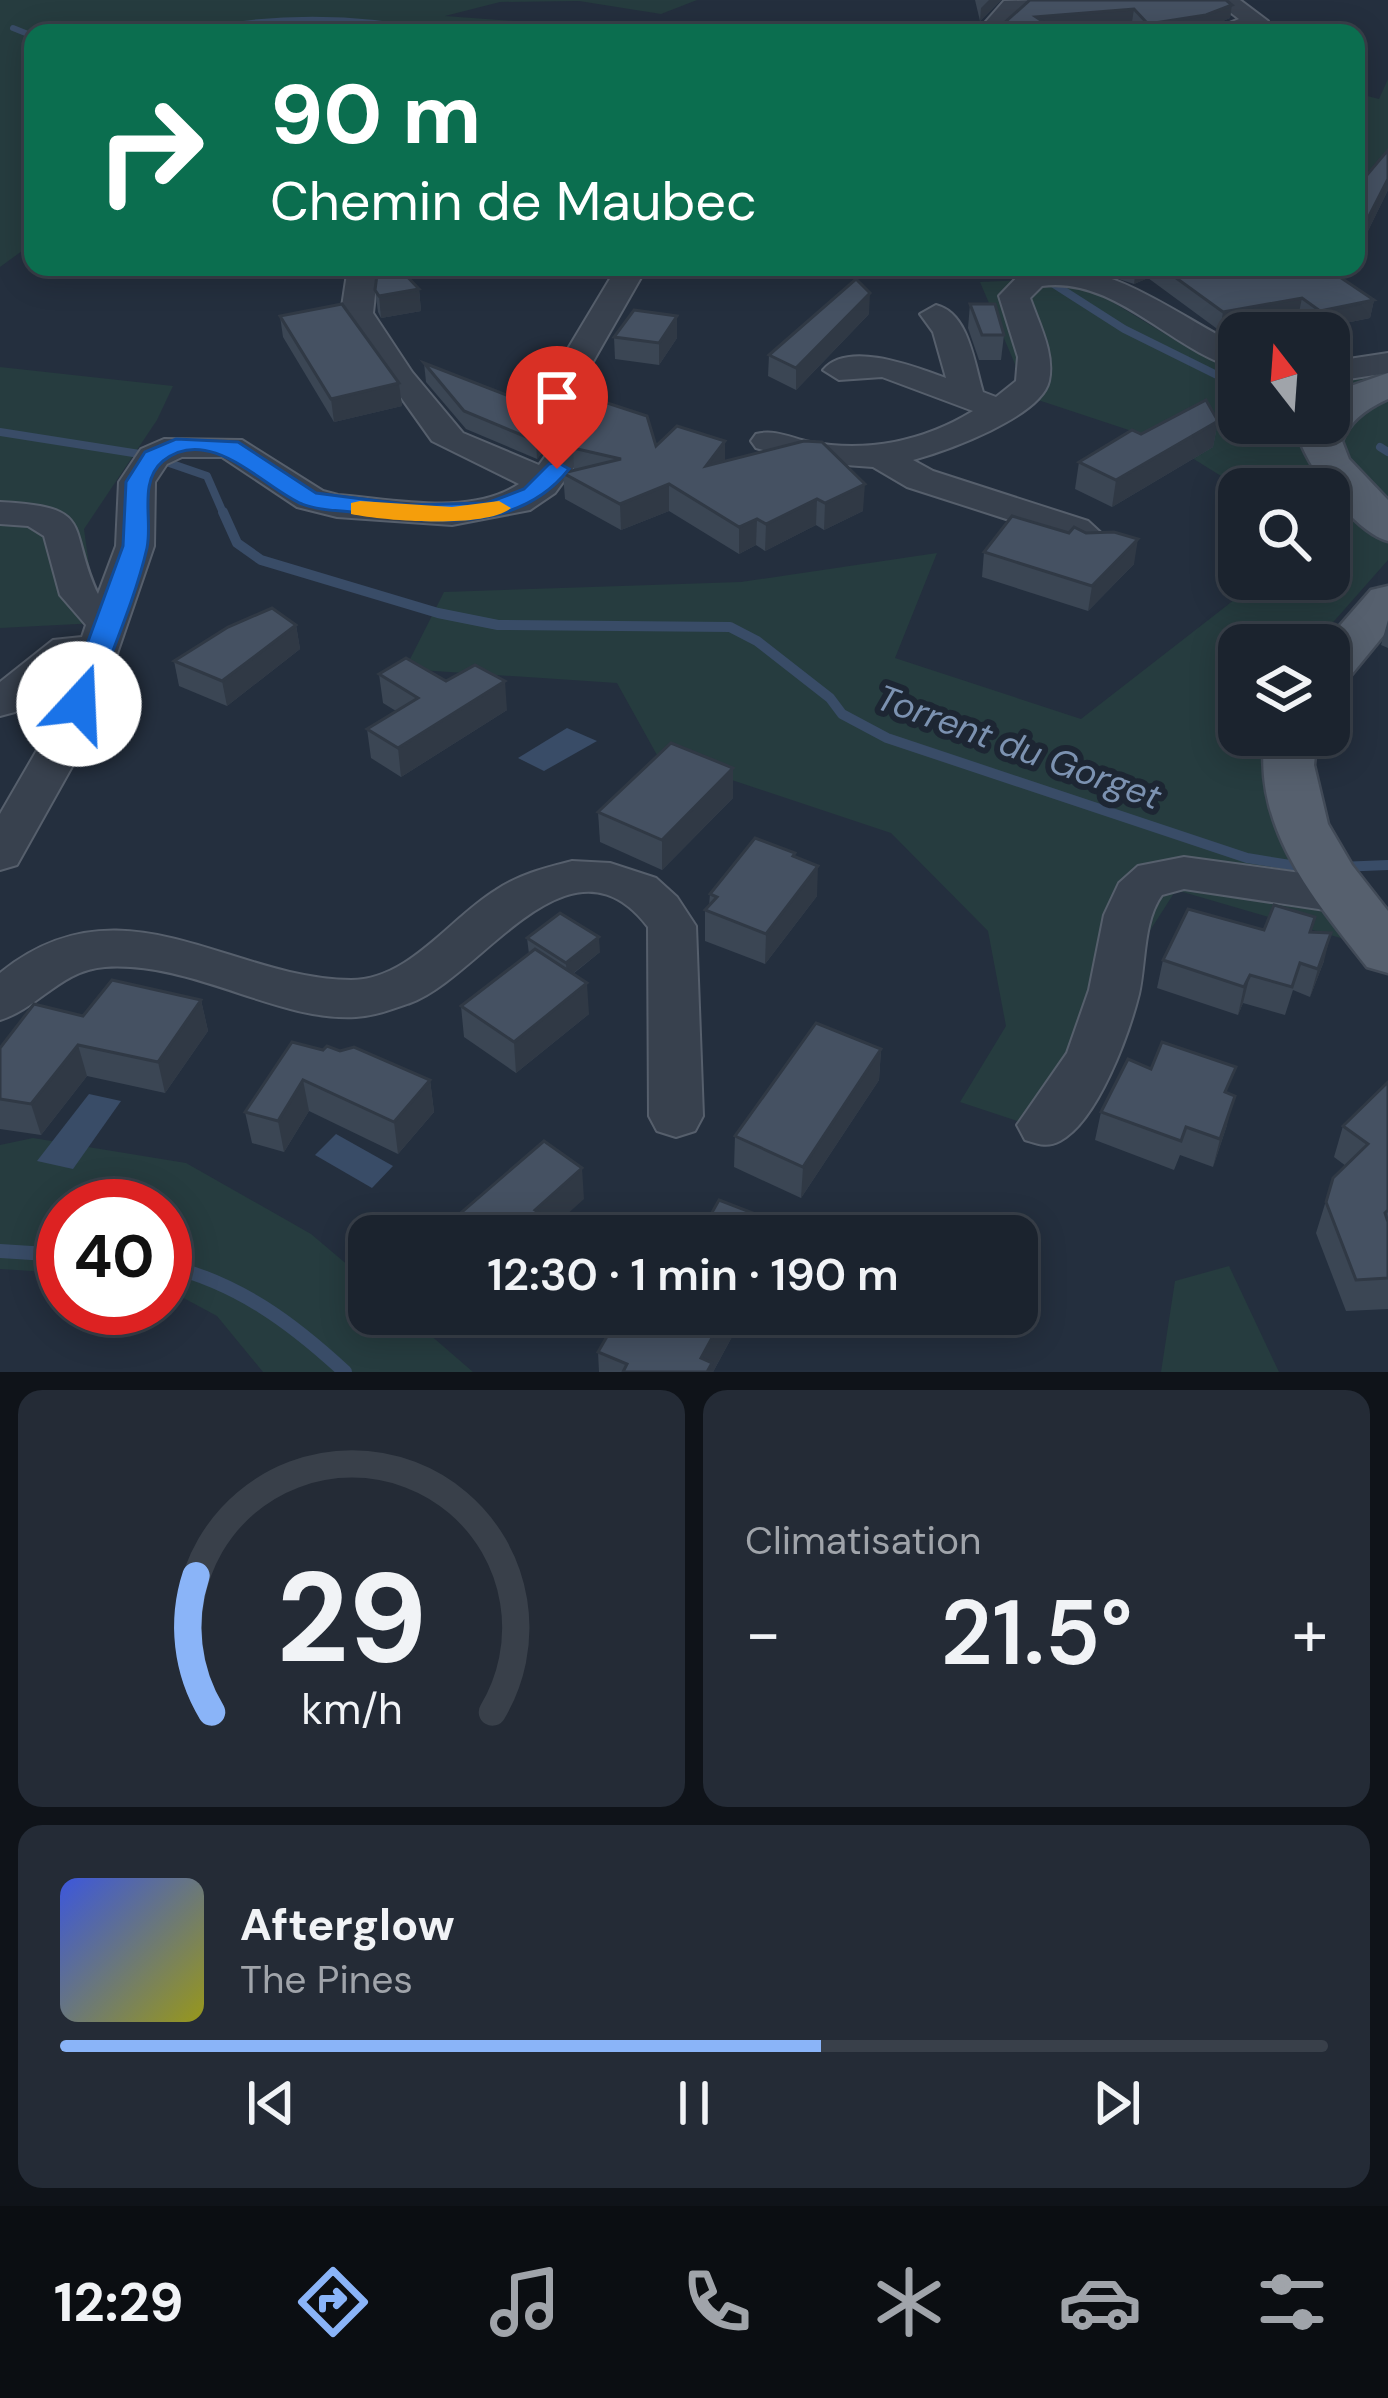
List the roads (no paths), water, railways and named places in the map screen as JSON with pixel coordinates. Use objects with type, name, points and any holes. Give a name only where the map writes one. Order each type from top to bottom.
[{"type":"main road","points":[[1350,403],[1388,385]]},
{"type":"main road","points":[[1322,444],[1329,463],[1388,527]]},
{"type":"main road","points":[[1350,644],[1388,600]]},
{"type":"main road","points":[[1287,756],[1330,875],[1388,952]]},
{"type":"street","points":[[996,24],[1012,6],[1026,0]]},
{"type":"street","points":[[1225,0],[1257,21],[1247,24]]},
{"type":"street","points":[[362,276],[356,309],[363,332],[417,394],[438,430],[525,470],[542,485]]},
{"type":"street","points":[[0,854],[66,738],[135,546],[137,482],[159,458],[230,447],[310,499],[370,510],[490,511],[517,502],[542,485],[565,455],[553,402],[626,276]]},
{"type":"street","points":[[1108,288],[1123,276]]},
{"type":"street","points":[[769,442],[806,455],[881,457],[974,429],[1032,385],[1034,357],[1013,296],[1020,284],[1042,277],[1108,288],[1218,348]]},
{"type":"street","points":[[936,314],[949,331],[968,396]]},
{"type":"street","points":[[1350,368],[1388,363]]},
{"type":"street","points":[[839,370],[886,368],[1003,411]]},
{"type":"street","points":[[881,457],[920,479],[1076,529],[1095,545]]},
{"type":"street","points":[[0,513],[37,515],[62,531],[78,598],[104,636]]},
{"type":"street","points":[[0,703],[67,650],[104,636]]},
{"type":"street","points":[[1043,1126],[1065,1104],[1105,1030],[1131,908],[1142,885],[1160,875],[1184,872],[1330,875]]},
{"type":"street","points":[[0,1001],[42,968],[109,946],[148,948],[306,992],[362,998],[404,985],[539,881],[571,874],[597,876],[630,884],[656,901],[672,926],[676,1117]]},
{"type":"water","points":[[567,728],[597,741],[544,771],[518,758]]},
{"type":"water","points":[[89,1094],[121,1101],[73,1169],[37,1161]]},
{"type":"water","points":[[336,1134],[393,1166],[372,1188],[315,1155]]},
{"type":"waterway","points":[[244,24],[312,20],[381,24]]},
{"type":"waterway","points":[[13,28],[24,32]]},
{"type":"waterway","points":[[1041,276],[1124,329],[1218,376]]},
{"type":"waterway","name":"Torrent du Gorget","points":[[0,432],[146,455],[207,476],[224,515]]},
{"type":"waterway","points":[[1380,447],[1388,452]]},
{"type":"waterway","name":"Torrent du Gorget","points":[[223,512],[237,543],[261,560],[438,613],[498,625],[730,627],[757,641],[830,698],[842,714],[887,738],[1247,858],[1309,868]]},
{"type":"waterway","name":"Torrent du Gorget","points":[[1339,867],[1388,865]]},
{"type":"waterway","points":[[0,1251],[36,1253]]},
{"type":"waterway","points":[[192,1273],[262,1307],[345,1372]]}]
